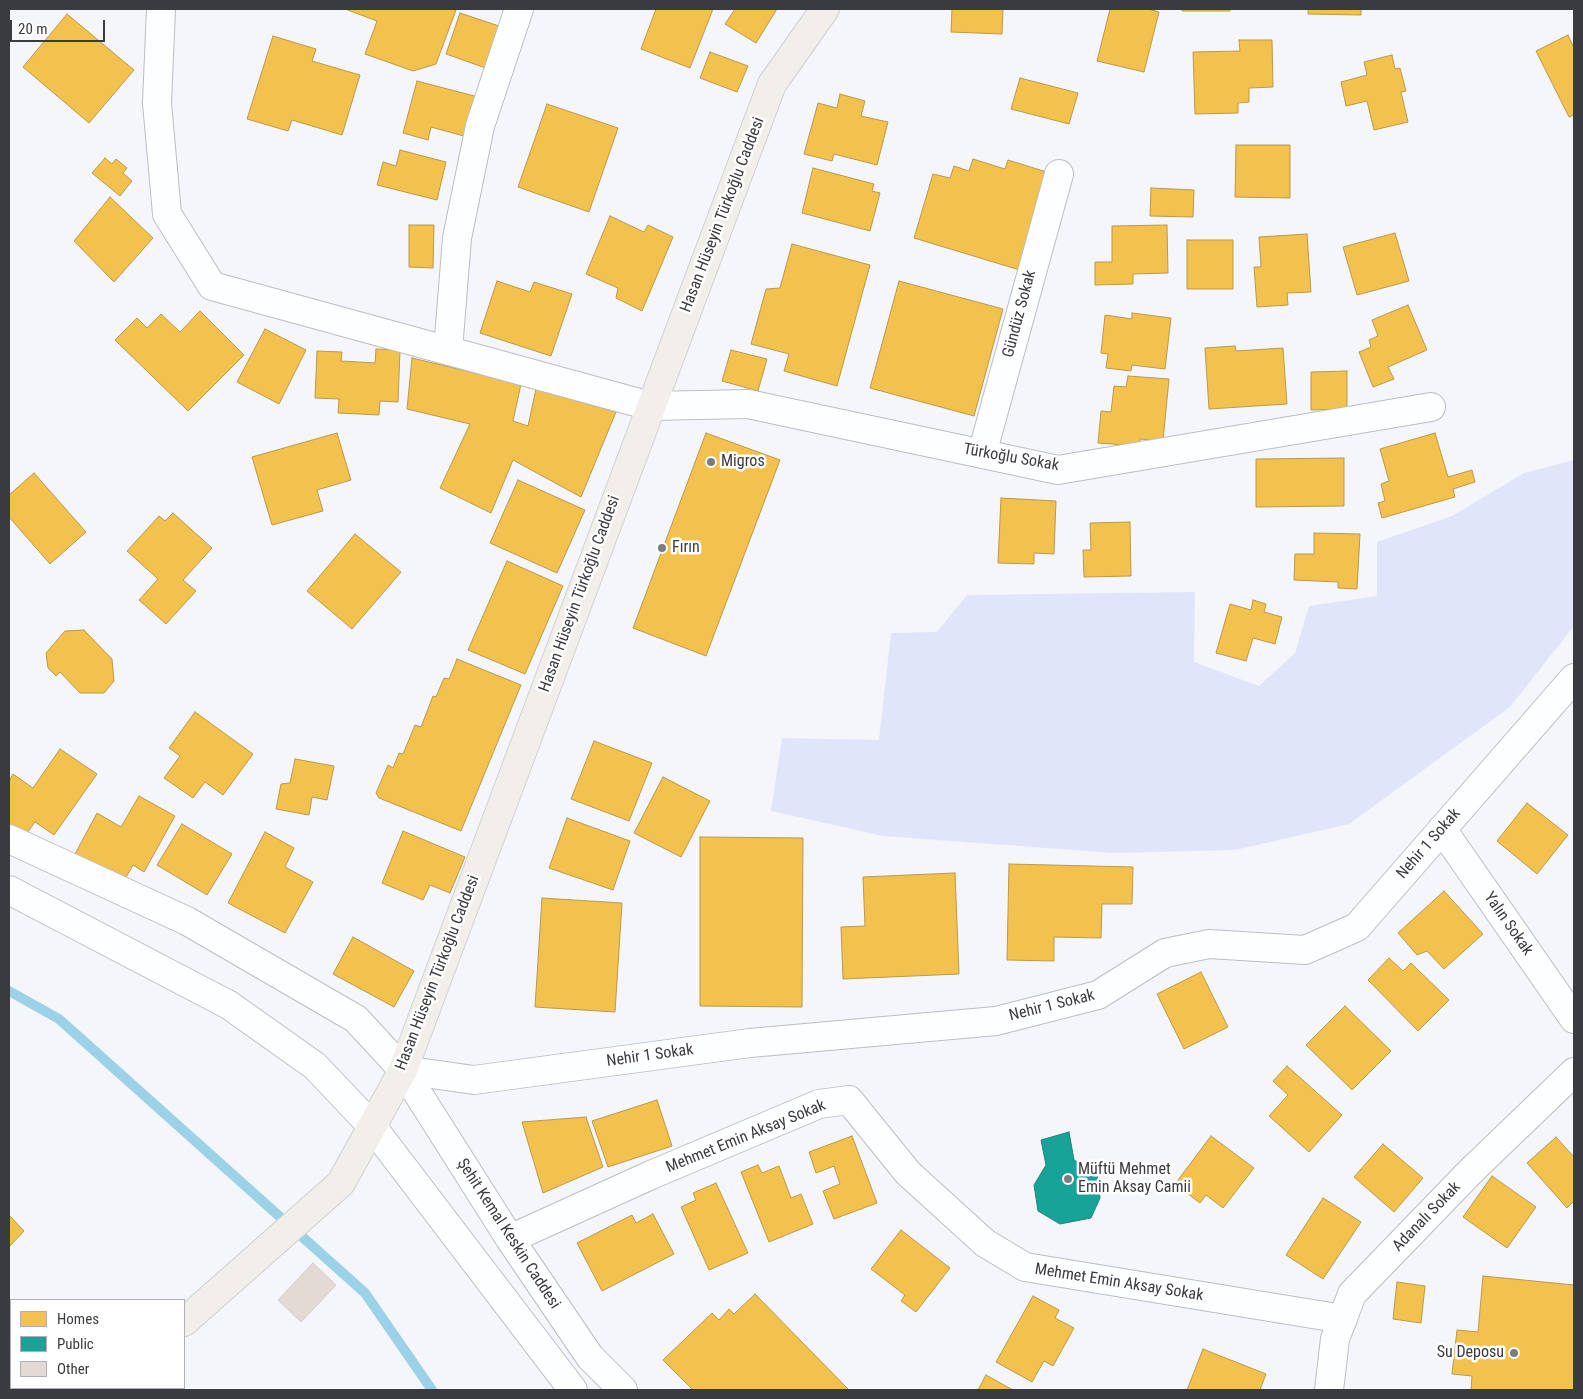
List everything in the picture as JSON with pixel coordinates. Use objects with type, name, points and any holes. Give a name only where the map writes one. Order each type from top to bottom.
[{"type":"main road","name":"Hasan Hüseyin Türkoğlu Caddesi","points":[[185,1321],[341,1183],[371,1125],[403,1070],[772,84],[825,9]]},
{"type":"street","name":"Türkoğlu Sokak","points":[[161,9],[157,103],[167,214],[212,286],[650,406],[748,404],[1058,470],[1431,407]]},
{"type":"street","points":[[448,350],[458,238],[480,126],[519,9]]},
{"type":"street","name":"Gündüz Sokak","points":[[982,454],[1059,174]]},
{"type":"street","name":"Nehir 1 Sokak","points":[[403,1070],[474,1080],[750,1043],[996,1021],[1098,996],[1165,953],[1209,944],[1305,950],[1357,927],[1574,678]]},
{"type":"street","name":"Yalın Sokak","points":[[1442,829],[1574,1019]]},
{"type":"street","name":"Şehit Kemal Keskin Caddesi","points":[[9,839],[187,921],[356,1019],[403,1070],[510,1239],[590,1357],[622,1390]]},
{"type":"street","points":[[9,890],[229,1005],[315,1066],[371,1125],[573,1390]]},
{"type":"street","name":"Adanalı Sokak","points":[[1329,1390],[1336,1340],[1352,1294],[1471,1171],[1574,1072]]},
{"type":"street","name":"Mehmet Emin Aksay Sokak","points":[[510,1239],[651,1175],[819,1104],[849,1100],[908,1173],[985,1243],[1025,1267],[1343,1319]]},
{"type":"shaded area","points":[[1574,460],[1574,626],[1510,707],[1349,824],[1235,850],[1114,853],[883,836],[771,811],[782,738],[879,740],[891,633],[937,632],[967,595],[1195,592],[1194,662],[1259,686],[1295,653],[1309,606],[1377,596],[1377,542],[1452,516],[1524,473]]},
{"type":"building: Homes","points":[[345,9],[456,10],[436,64],[413,71],[365,54],[377,21]]},
{"type":"building: Homes","points":[[656,9],[713,9],[690,68],[641,49]]},
{"type":"building: Homes","points":[[735,9],[777,9],[756,43],[725,24]]},
{"type":"building: Homes","points":[[952,9],[1003,9],[1002,34],[951,32]]},
{"type":"building: Homes","points":[[1110,9],[1148,9],[1159,12],[1144,72],[1097,61]]},
{"type":"building: Homes","points":[[1182,9],[1230,9],[1230,11],[1182,11]]},
{"type":"building: Homes","points":[[1308,9],[1361,9],[1361,15],[1308,14]]},
{"type":"building: Homes","points":[[460,13],[508,29],[494,71],[446,54]]},
{"type":"building: Homes","points":[[67,14],[134,70],[89,123],[23,67]]},
{"type":"building: Homes","points":[[1568,35],[1574,48],[1574,115],[1569,117],[1536,51]]},
{"type":"building: Homes","points":[[273,36],[316,49],[312,61],[360,75],[342,135],[292,120],[288,131],[247,119]]},
{"type":"building: Homes","points":[[1239,40],[1272,40],[1273,87],[1249,88],[1249,102],[1238,103],[1238,113],[1195,114],[1193,52],[1240,51]]},
{"type":"building: Homes","points":[[710,52],[748,66],[737,92],[700,78]]},
{"type":"building: Homes","points":[[1392,55],[1395,69],[1400,68],[1406,91],[1401,92],[1408,122],[1374,130],[1367,101],[1346,106],[1341,82],[1367,75],[1364,62]]},
{"type":"building: Homes","points":[[1020,78],[1078,93],[1069,124],[1011,109]]},
{"type":"building: Homes","points":[[417,81],[482,98],[471,138],[431,127],[428,140],[403,133]]},
{"type":"building: Homes","points":[[840,94],[865,101],[861,116],[888,122],[877,165],[834,154],[832,161],[804,154],[818,103],[837,108]]},
{"type":"building: Homes","points":[[547,104],[618,128],[589,212],[518,187]]},
{"type":"building: Homes","points":[[1236,145],[1290,145],[1290,198],[1235,197]]},
{"type":"building: Homes","points":[[400,150],[446,162],[437,200],[377,185],[383,162],[396,166]]},
{"type":"building: Homes","points":[[105,158],[112,164],[116,159],[127,168],[123,173],[132,181],[120,196],[92,173]]},
{"type":"building: Homes","points":[[973,159],[1005,169],[1008,160],[1053,174],[1023,271],[914,238],[933,174],[950,178],[954,166],[969,171]]},
{"type":"building: Homes","points":[[813,168],[874,184],[872,191],[880,193],[870,231],[802,213]]},
{"type":"building: Homes","points":[[1151,188],[1194,190],[1193,217],[1150,216]]},
{"type":"building: Homes","points":[[110,197],[153,238],[114,282],[74,241]]},
{"type":"building: Homes","points":[[610,216],[644,232],[648,225],[673,237],[642,311],[616,298],[618,288],[586,274]]},
{"type":"building: Homes","points":[[409,225],[434,225],[433,268],[409,267]]},
{"type":"building: Homes","points":[[1167,225],[1168,273],[1133,274],[1133,284],[1095,285],[1095,262],[1112,262],[1112,226]]},
{"type":"building: Homes","points":[[1395,233],[1409,281],[1357,295],[1343,247]]},
{"type":"building: Homes","points":[[1307,234],[1311,292],[1287,293],[1288,305],[1257,307],[1254,267],[1261,267],[1259,237]]},
{"type":"building: Homes","points":[[1187,240],[1233,240],[1233,289],[1187,289]]},
{"type":"building: Homes","points":[[792,244],[870,265],[837,386],[784,371],[789,354],[751,344],[766,289],[780,288]]},
{"type":"building: Homes","points":[[497,281],[530,292],[534,282],[572,294],[551,356],[480,333]]},
{"type":"building: Homes","points":[[899,281],[1003,309],[974,416],[870,388]]},
{"type":"building: Homes","points":[[1408,305],[1427,350],[1388,367],[1394,379],[1373,387],[1359,352],[1371,347],[1369,340],[1378,336],[1372,320]]},
{"type":"building: Homes","points":[[200,311],[244,355],[188,411],[115,340],[137,318],[147,328],[161,314],[180,332]]},
{"type":"building: Homes","points":[[1132,313],[1171,318],[1165,369],[1132,365],[1131,371],[1106,368],[1108,354],[1101,353],[1105,315],[1132,319]]},
{"type":"building: Homes","points":[[265,329],[306,350],[279,404],[237,382]]},
{"type":"building: Homes","points":[[1235,346],[1236,351],[1283,348],[1287,404],[1209,409],[1205,348]]},
{"type":"building: Homes","points":[[376,349],[400,350],[398,402],[380,401],[379,415],[338,413],[339,399],[315,398],[317,351],[342,352],[341,361],[375,363]]},
{"type":"building: Homes","points":[[731,350],[767,359],[758,391],[722,381]]},
{"type":"building: Homes","points":[[412,358],[521,384],[513,421],[528,426],[536,389],[616,412],[581,497],[513,460],[491,513],[440,488],[470,424],[407,409]]},
{"type":"building: Homes","points":[[1347,371],[1347,409],[1311,410],[1311,372]]},
{"type":"building: Homes","points":[[1128,376],[1169,379],[1163,441],[1140,439],[1139,446],[1098,443],[1101,411],[1111,412],[1114,386],[1126,387]]},
{"type":"building: Homes","points":[[337,433],[351,480],[317,490],[323,511],[272,525],[252,457]]},
{"type":"building: Homes","points":[[706,433],[780,460],[706,656],[633,628]]},
{"type":"building: Homes","points":[[1435,433],[1448,477],[1472,470],[1475,482],[1453,489],[1455,497],[1382,518],[1378,503],[1385,501],[1381,484],[1389,481],[1380,449]]},
{"type":"building: Homes","points":[[1344,458],[1344,506],[1256,507],[1256,459]]},
{"type":"building: Homes","points":[[34,473],[86,532],[50,564],[9,517],[9,495]]},
{"type":"building: Homes","points":[[518,480],[585,510],[557,573],[490,543]]},
{"type":"building: Homes","points":[[1001,498],[1056,501],[1054,554],[1034,553],[1034,564],[998,563]]},
{"type":"building: Homes","points":[[173,513],[212,548],[183,580],[196,591],[166,624],[139,600],[158,579],[127,551],[159,516],[165,521]]},
{"type":"building: Homes","points":[[1130,522],[1131,576],[1084,577],[1083,550],[1091,550],[1090,523]]},
{"type":"building: Homes","points":[[1314,533],[1360,534],[1357,589],[1338,588],[1338,582],[1294,580],[1295,554],[1314,554]]},
{"type":"building: Homes","points":[[355,534],[401,572],[352,629],[307,591]]},
{"type":"building: Homes","points":[[507,561],[563,586],[525,674],[468,650]]},
{"type":"building: Homes","points":[[1253,600],[1266,604],[1264,612],[1282,617],[1275,644],[1253,638],[1246,661],[1216,653],[1230,604],[1251,610]]},
{"type":"building: Homes","points":[[84,630],[112,659],[114,681],[104,693],[80,693],[60,672],[56,676],[48,668],[46,653],[65,631]]},
{"type":"building: Homes","points":[[457,659],[521,685],[461,831],[379,798],[376,793],[388,765],[393,768],[399,753],[403,754],[415,725],[421,727],[433,696],[436,697],[444,678],[449,679]]},
{"type":"building: Homes","points":[[195,712],[253,754],[223,795],[205,782],[193,798],[164,778],[180,756],[169,748]]},
{"type":"building: Homes","points":[[594,741],[652,763],[629,821],[571,799]]},
{"type":"building: Homes","points":[[60,749],[97,774],[54,835],[35,822],[24,837],[9,827],[9,781],[13,774],[33,788]]},
{"type":"building: Homes","points":[[295,759],[334,766],[327,800],[312,797],[309,815],[276,809],[281,784],[290,783]]},
{"type":"building: Homes","points":[[663,777],[710,801],[681,857],[634,833]]},
{"type":"building: Homes","points":[[139,796],[175,816],[144,872],[133,865],[124,881],[75,854],[97,813],[121,827]]},
{"type":"building: Homes","points":[[1527,803],[1568,835],[1537,874],[1497,841]]},
{"type":"building: Homes","points":[[567,818],[630,841],[613,890],[549,868]]},
{"type":"building: Homes","points":[[182,824],[232,854],[207,895],[157,865]]},
{"type":"building: Homes","points":[[403,831],[465,857],[450,893],[430,885],[423,900],[382,883]]},
{"type":"building: Homes","points":[[265,832],[294,848],[285,867],[313,882],[285,933],[228,903]]},
{"type":"building: Homes","points":[[700,837],[803,838],[802,1007],[700,1006]]},
{"type":"building: Homes","points":[[1009,864],[1133,867],[1132,904],[1102,904],[1101,938],[1054,937],[1054,961],[1007,960]]},
{"type":"building: Homes","points":[[955,873],[959,974],[843,979],[841,927],[865,926],[863,877]]},
{"type":"building: Homes","points":[[1444,891],[1483,934],[1444,969],[1427,951],[1417,955],[1398,933]]},
{"type":"building: Homes","points":[[542,898],[622,903],[615,1012],[535,1007]]},
{"type":"building: Homes","points":[[353,937],[414,971],[394,1007],[333,974]]},
{"type":"building: Homes","points":[[1389,958],[1403,971],[1411,963],[1449,1000],[1418,1031],[1368,980]]},
{"type":"building: Homes","points":[[1201,972],[1228,1027],[1184,1049],[1157,994]]},
{"type":"building: Homes","points":[[1345,1006],[1391,1051],[1352,1090],[1306,1045]]},
{"type":"building: Homes","points":[[1287,1066],[1342,1115],[1309,1152],[1269,1116],[1288,1095],[1273,1081]]},
{"type":"building: Homes","points":[[657,1100],[672,1146],[608,1167],[592,1121]]},
{"type":"building: Homes","points":[[586,1117],[603,1167],[543,1193],[522,1122]]},
{"type":"building: Homes","points":[[852,1136],[877,1203],[834,1219],[823,1191],[840,1184],[834,1166],[816,1173],[809,1152]]},
{"type":"building: Homes","points":[[1211,1136],[1254,1168],[1223,1208],[1206,1195],[1200,1203],[1175,1184]]},
{"type":"building: Homes","points":[[1556,1137],[1574,1157],[1574,1201],[1567,1208],[1527,1163]]},
{"type":"building: Homes","points":[[1383,1144],[1423,1178],[1394,1212],[1354,1177]]},
{"type":"building: Homes","points":[[758,1165],[762,1173],[779,1166],[791,1198],[801,1194],[813,1224],[769,1242],[741,1172]]},
{"type":"building: Homes","points":[[1492,1176],[1536,1207],[1507,1248],[1463,1217]]},
{"type":"building: Homes","points":[[716,1183],[748,1253],[709,1270],[681,1207],[696,1200],[693,1193]]},
{"type":"building: Homes","points":[[1323,1198],[1361,1222],[1323,1279],[1286,1255]]},
{"type":"building: Homes","points":[[653,1214],[674,1254],[602,1291],[577,1243],[632,1215],[636,1223]]},
{"type":"building: Homes","points":[[9,1215],[24,1231],[9,1247]]},
{"type":"building: Homes","points":[[901,1230],[950,1268],[916,1312],[901,1301],[905,1295],[871,1269]]},
{"type":"building: Homes","name":"Su Deposu","points":[[1483,1276],[1574,1285],[1574,1390],[1471,1390],[1472,1376],[1452,1374],[1457,1330],[1478,1332]]},
{"type":"building: Homes","points":[[1397,1282],[1425,1286],[1421,1323],[1393,1319]]},
{"type":"building: Homes","points":[[755,1294],[849,1390],[693,1390],[663,1360],[712,1313],[719,1320],[729,1309],[734,1314]]},
{"type":"building: Homes","points":[[1033,1296],[1059,1310],[1055,1318],[1074,1328],[1053,1366],[1044,1361],[1032,1382],[996,1362]]},
{"type":"building: Homes","points":[[1203,1349],[1266,1374],[1260,1390],[1187,1390]]},
{"type":"building: Homes","points":[[986,1375],[1013,1390],[978,1390]]},
{"type":"building: Public","name":"Müftü Mehmet Emin Aksay Camii","points":[[1069,1132],[1074,1160],[1097,1173],[1100,1198],[1091,1218],[1060,1224],[1038,1211],[1034,1185],[1046,1165],[1041,1140]]},
{"type":"building: Public","points":[[9,1333],[10,1370],[9,1371]]},
{"type":"building: Other","points":[[313,1263],[336,1285],[301,1322],[278,1300]]},
{"type":"waterway","points":[[9,991],[59,1019],[365,1293],[432,1390]]},
{"type":"place","name":"Migros","points":[[711,462]]},
{"type":"place","name":"Fırın","points":[[662,548]]},
{"type":"place","name":"Müftü Mehmet Emin Aksay Camii","points":[[1068,1179]]},
{"type":"place","name":"Su Deposu","points":[[1514,1353]]}]
